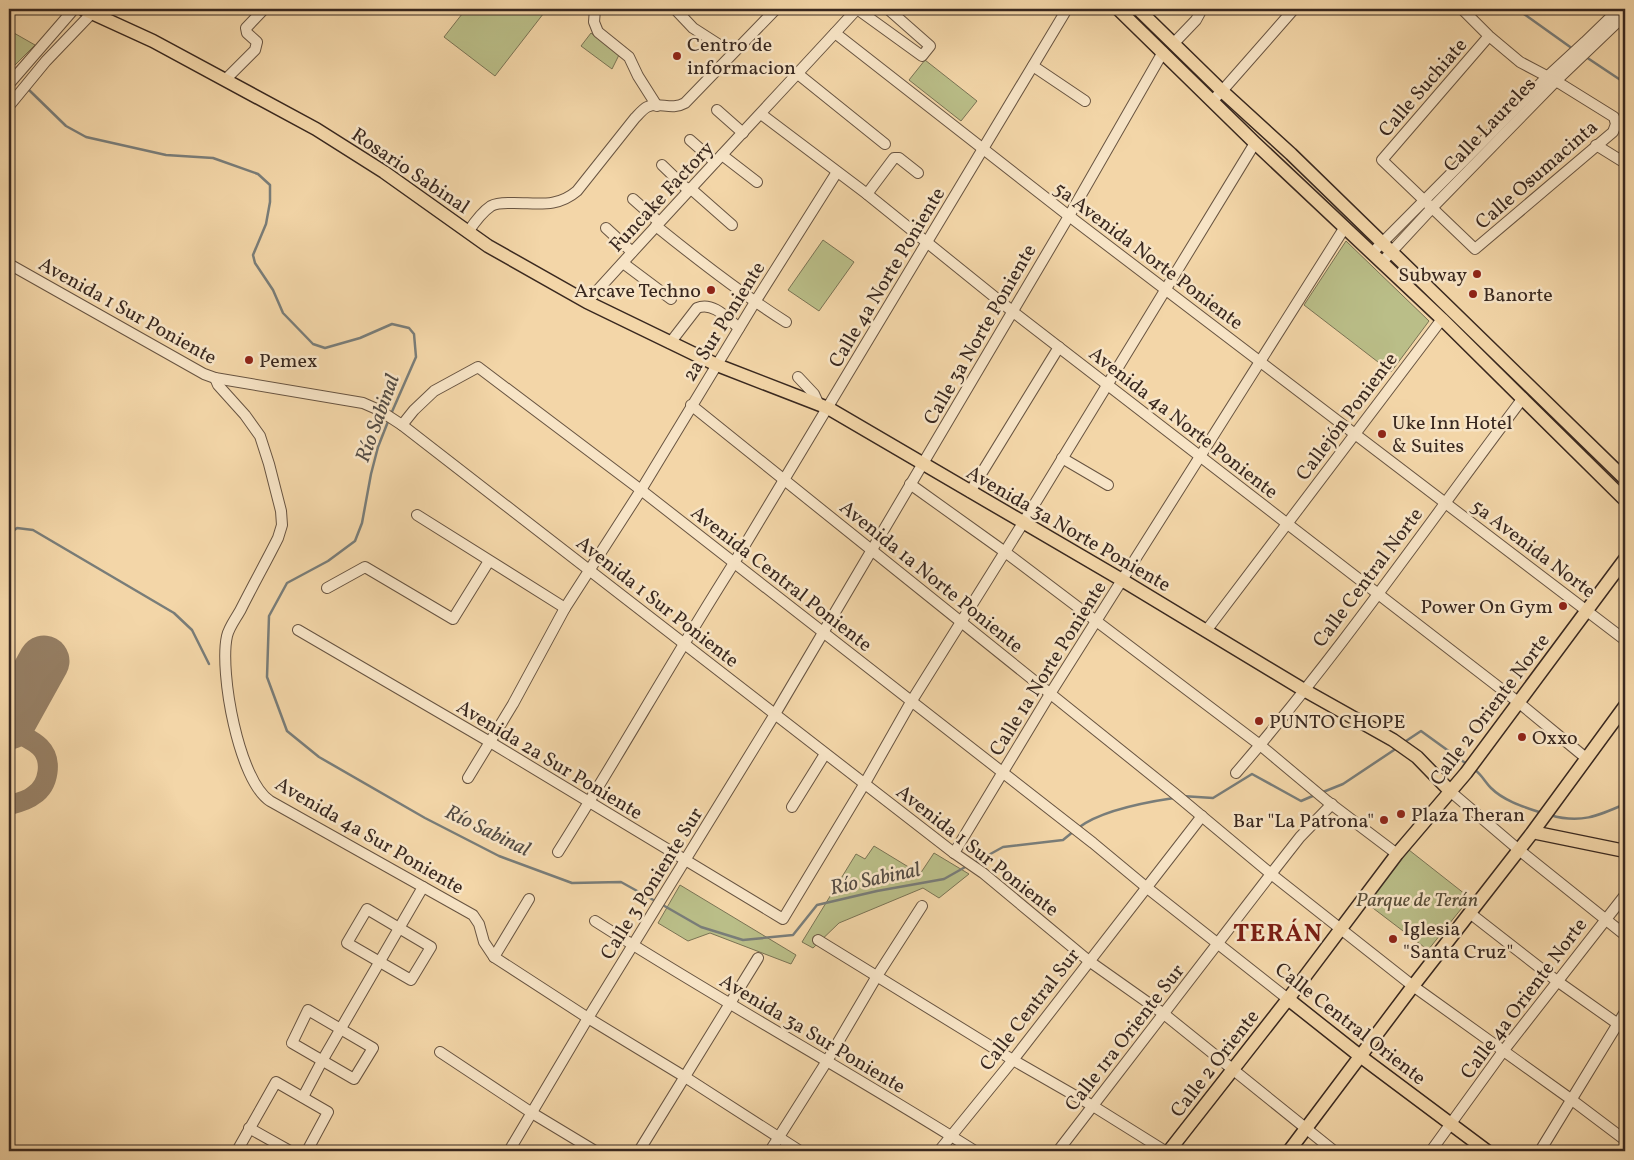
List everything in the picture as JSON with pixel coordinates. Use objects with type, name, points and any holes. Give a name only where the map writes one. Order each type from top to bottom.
[{"type":"main road","points":[[1118,9],[1255,143],[1345,227],[1378,248]]},
{"type":"main road","points":[[1138,9],[1222,91],[1291,154],[1442,319],[1625,500]]},
{"type":"main road","name":"Rosario Sabinal","points":[[91,10],[154,41],[316,129],[384,172],[488,246],[536,275],[717,365]]},
{"type":"main road","points":[[1387,258],[1625,479]]},
{"type":"main road","name":"Avenida 3a Norte Poniente","points":[[717,365],[823,407],[1122,580],[1304,690],[1393,740],[1417,757],[1451,792]]},
{"type":"main road","name":"Calle 2 Oriente Norte","points":[[1288,999],[1397,854],[1466,773],[1588,611],[1625,558]]},
{"type":"main road","points":[[1289,1151],[1413,986],[1536,830],[1555,800],[1625,706]]},
{"type":"main road","points":[[1536,830],[1625,851]]},
{"type":"main road","name":"Calle Central Oriente","points":[[1288,999],[1360,1056],[1487,1151]]},
{"type":"main road","name":"Calle 2 Oriente","points":[[1169,1151],[1288,999]]},
{"type":"street","points":[[9,84],[33,54],[74,9]]},
{"type":"street","points":[[225,80],[255,50],[257,42],[246,31],[246,28],[264,9]]},
{"type":"street","points":[[595,9],[594,22],[598,32],[629,57],[638,76],[657,106]]},
{"type":"street","points":[[675,9],[693,28],[721,46],[737,48]]},
{"type":"street","points":[[468,232],[491,206],[500,203],[552,204],[570,197],[645,108],[649,106],[673,108],[684,103],[776,9]]},
{"type":"street","points":[[857,9],[922,56],[930,46],[888,9]]},
{"type":"street","name":"Funcake Factory","points":[[587,302],[689,189],[857,9]]},
{"type":"street","name":"Calle 4a Norte Poniente","points":[[558,852],[590,802],[683,643],[734,563],[784,479],[823,407],[927,243],[1067,9]]},
{"type":"street","points":[[1174,43],[1196,20],[1202,9]]},
{"type":"street","points":[[1212,101],[1294,9]]},
{"type":"street","points":[[1462,9],[1489,36],[1520,62],[1551,79]]},
{"type":"street","points":[[1588,45],[1619,9]]},
{"type":"street","points":[[11,102],[91,10]]},
{"type":"street","name":"Calle Laureles","points":[[1378,248],[1428,204],[1551,79],[1588,45],[1625,15]]},
{"type":"street","points":[[892,35],[903,22]]},
{"type":"street","name":"5a Avenida Norte Poniente","points":[[835,33],[1068,216],[1445,502]]},
{"type":"street","name":"Calle Suchiate","points":[[1428,204],[1382,160],[1489,36]]},
{"type":"street","name":"Calle 3a Norte Poniente","points":[[823,632],[1163,52]]},
{"type":"street","points":[[1033,66],[1084,101]]},
{"type":"street","points":[[798,74],[885,144]]},
{"type":"street","name":"Calle Osumacinta","points":[[1428,204],[1475,249],[1613,132],[1616,124],[1614,117],[1551,79]]},
{"type":"street","points":[[717,110],[743,133]]},
{"type":"street","name":"Avenida 4a Norte Poniente","points":[[761,114],[867,194],[1012,311],[1518,702],[1586,758]]},
{"type":"street","points":[[690,140],[757,182]]},
{"type":"street","points":[[865,783],[911,702],[1023,523],[1255,143]]},
{"type":"street","points":[[1596,145],[1625,163]]},
{"type":"street","points":[[867,194],[894,158],[899,158],[918,173]]},
{"type":"street","points":[[662,165],[732,225]]},
{"type":"street","name":"2a Sur Poniente","points":[[468,778],[513,704],[565,608],[641,490],[691,405],[838,172]]},
{"type":"street","points":[[633,199],[710,270],[786,322]]},
{"type":"street","name":"Calle Laureles","points":[[1387,258],[1428,204]]},
{"type":"street","name":"Calle 1a Norte Poniente","points":[[958,856],[1002,772],[1199,456],[1345,227]]},
{"type":"street","points":[[606,228],[632,252]]},
{"type":"street","points":[[623,262],[671,299]]},
{"type":"street","name":"Avenida 1 Sur Poniente","points":[[9,264],[194,370],[215,378],[352,401],[371,406],[400,424],[825,754],[983,873],[1089,961],[1164,1014],[1334,1151]]},
{"type":"street","points":[[670,343],[697,308],[701,306],[713,308],[739,328]]},
{"type":"street","name":"Callejón Poniente","points":[[1206,630],[1442,319]]},
{"type":"street","points":[[970,492],[1059,347]]},
{"type":"street","name":"Avenida Central Poniente","points":[[400,424],[434,391],[478,367],[641,490],[1093,843]]},
{"type":"street","points":[[798,377],[823,407]]},
{"type":"street","name":"Avenida 4a Sur Poniente","points":[[215,378],[218,385],[260,436],[281,511],[282,524],[278,538],[227,635],[225,674],[234,720],[246,767],[265,798],[473,915],[480,924],[484,942],[494,957],[800,1151]]},
{"type":"street","name":"Calle Central Norte","points":[[1236,773],[1304,690],[1378,594],[1523,398]]},
{"type":"street","name":"Avenida 1a Norte Poniente","points":[[691,405],[870,551],[1202,816]]},
{"type":"street","points":[[1062,458],[1108,485]]},
{"type":"street","points":[[910,484],[1005,552],[1260,745],[1397,854]]},
{"type":"street","name":"5a Avenida Norte","points":[[1445,502],[1625,640]]},
{"type":"street","points":[[417,515],[565,608]]},
{"type":"street","points":[[327,588],[365,567],[453,619],[488,561]]},
{"type":"street","name":"Avenida 2a Sur Poniente","points":[[298,630],[490,742],[783,919],[865,783]]},
{"type":"street","name":"Calle 3 Poniente Sur","points":[[509,1151],[823,632]]},
{"type":"street","points":[[792,807],[825,754]]},
{"type":"street","points":[[1451,792],[1519,850],[1625,935]]},
{"type":"street","name":"Calle 1ra Oriente Sur","points":[[1058,1151],[1271,874],[1330,802]]},
{"type":"street","points":[[1146,887],[1202,816],[1271,874],[1413,986],[1504,1050],[1625,1140]]},
{"type":"street","name":"Calle Central Oriente","points":[[1093,843],[1288,999]]},
{"type":"street","points":[[303,1097],[423,886]]},
{"type":"street","name":"Calle Central Sur","points":[[939,1151],[1013,1060],[1146,887]]},
{"type":"street","name":"Calle 4a Oriente Norte","points":[[1431,1151],[1504,1050],[1625,895]]},
{"type":"street","points":[[494,957],[529,899]]},
{"type":"street","points":[[770,1151],[922,906]]},
{"type":"street","points":[[367,909],[430,947],[412,980],[379,962],[347,943],[367,909]]},
{"type":"street","points":[[1471,914],[1557,981],[1621,1027]]},
{"type":"street","name":"Avenida 3a Sur Poniente","points":[[595,921],[728,1004],[827,1061],[974,1151]]},
{"type":"street","points":[[818,940],[1165,1151]]},
{"type":"street","points":[[639,1151],[758,958]]},
{"type":"street","points":[[308,1010],[341,1029],[373,1048],[354,1079],[292,1043],[308,1010]]},
{"type":"street","points":[[1540,1151],[1621,1027],[1625,1012]]},
{"type":"street","points":[[440,1052],[595,1151]]},
{"type":"street","points":[[237,1151],[276,1082],[328,1112],[307,1151]]},
{"type":"street","points":[[250,1128],[290,1151]]},
{"type":"green space","points":[[466,9],[547,9],[495,76],[444,37]]},
{"type":"green space","points":[[14,33],[35,45],[9,71],[9,36]]},
{"type":"green space","points":[[591,33],[619,55],[612,69],[581,46]]},
{"type":"green space","points":[[925,60],[977,101],[961,121],[909,80]]},
{"type":"green space","points":[[823,240],[854,262],[819,311],[788,290]]},
{"type":"green space","points":[[1346,241],[1429,321],[1391,372],[1304,305]]},
{"type":"green space","points":[[874,846],[920,874],[934,853],[969,874],[939,898],[923,888],[839,923],[813,948],[802,942],[856,854],[865,859]]},
{"type":"green space","name":"Parque de Terán","points":[[1409,850],[1470,898],[1428,950],[1365,902]]},
{"type":"green space","points":[[680,885],[796,955],[791,964],[710,933],[688,941],[658,923]]},
{"type":"waterway","points":[[1517,9],[1573,49]]},
{"type":"waterway","points":[[1586,57],[1625,83]]},
{"type":"waterway","name":"Río Sabinal","points":[[28,89],[66,126],[86,137],[166,155],[213,158],[258,174],[270,185],[270,202],[266,224],[253,255],[255,263],[273,290],[283,313],[313,344],[325,348],[360,338],[392,324],[409,328],[414,334],[416,357],[391,414]]},
{"type":"waterway","name":"Río Sabinal","points":[[389,419],[378,447],[362,523],[355,541],[328,561],[287,583],[269,616],[267,677],[287,731],[319,757],[425,818],[499,856],[572,883],[621,882],[657,902]]},
{"type":"waterway","points":[[9,534],[17,528],[33,530],[174,613],[192,630],[209,664]]},
{"type":"waterway","name":"Río Sabinal","points":[[1403,743],[1421,731],[1468,765]]},
{"type":"waterway","name":"Río Sabinal","points":[[1323,792],[1343,784],[1397,748]]},
{"type":"waterway","name":"Río Sabinal","points":[[1475,770],[1502,797],[1542,813]]},
{"type":"waterway","name":"Río Sabinal","points":[[1182,796],[1213,798],[1252,774],[1301,801],[1315,795]]},
{"type":"waterway","name":"Río Sabinal","points":[[1078,828],[1111,812],[1174,798]]},
{"type":"waterway","name":"Río Sabinal","points":[[1550,815],[1561,818],[1580,819],[1597,815],[1625,804]]},
{"type":"waterway","name":"Río Sabinal","points":[[974,863],[1003,847],[1063,840],[1074,831]]},
{"type":"waterway","name":"Río Sabinal","points":[[661,904],[701,927],[743,940],[793,935],[817,905],[877,891],[944,879],[967,866]]},
{"type":"taxiway","points":[[9,730],[37,744],[44,752],[48,765],[46,779],[39,791],[28,799],[9,805]]},
{"type":"runway","points":[[9,724],[44,661]]},
{"type":"place","name":"Centro de informacion","points":[[677,56]]},
{"type":"place","name":"Subway","points":[[1477,274]]},
{"type":"place","name":"Arcave Techno","points":[[711,290]]},
{"type":"place","name":"Banorte","points":[[1473,294]]},
{"type":"place","name":"Pemex","points":[[249,360]]},
{"type":"place","name":"Uke Inn Hotel & Suites","points":[[1382,434]]},
{"type":"place","name":"Power On Gym","points":[[1563,606]]},
{"type":"place","name":"PUNTO CHOPE","points":[[1259,721]]},
{"type":"place","name":"Oxxo","points":[[1522,737]]},
{"type":"place","name":"Plaza Theran","points":[[1401,814]]},
{"type":"place","name":"Bar \"La Patrona\"","points":[[1384,820]]},
{"type":"place","name":"Iglesia \"Santa Cruz\"","points":[[1393,939]]},
{"type":"district","name":"TERÁN","points":[[1278,932]]}]
